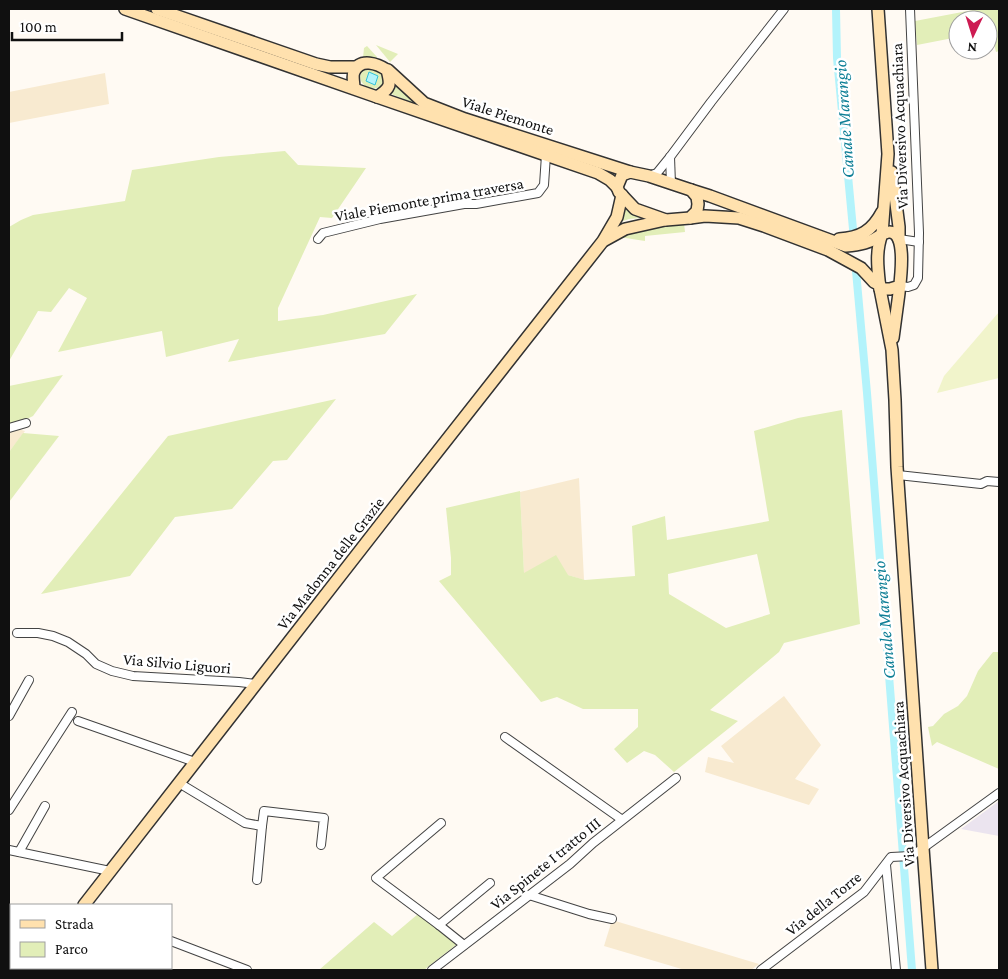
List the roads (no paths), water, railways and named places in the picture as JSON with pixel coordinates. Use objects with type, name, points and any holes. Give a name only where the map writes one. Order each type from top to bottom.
[{"type":"street","name":"Viale Piemonte","points":[[125,9],[598,173],[610,180],[635,209],[666,220],[705,216],[739,218],[764,226],[828,250],[862,268],[880,287]]},
{"type":"street","name":"Viale Piemonte","points":[[157,9],[316,64],[357,67],[364,63],[377,64],[387,70],[424,103],[465,119],[630,172],[649,176],[846,246],[858,245],[876,239],[882,234]]},
{"type":"street","points":[[649,176],[657,173],[670,157],[784,9]]},
{"type":"street","name":"Via Diversivo Acquachiara","points":[[878,9],[888,154]]},
{"type":"street","name":"Via Diversivo Acquachiara","points":[[880,287],[890,289],[900,286],[908,287],[914,285],[918,278],[920,233],[910,9]]},
{"type":"street","points":[[354,88],[353,73],[357,67]]},
{"type":"street","points":[[377,97],[387,90],[390,82],[387,70]]},
{"type":"street","points":[[888,154],[882,234],[877,258],[880,287],[892,350]]},
{"type":"street","points":[[888,154],[896,201],[902,265],[892,350]]},
{"type":"street","name":"Viale Piemonte prima traversa","points":[[318,239],[323,233],[380,219],[538,193],[544,186],[546,155]]},
{"type":"street","points":[[670,157],[671,184]]},
{"type":"street","points":[[603,241],[617,216],[622,175],[630,172]]},
{"type":"street","points":[[690,190],[697,197],[698,204],[697,211],[690,218]]},
{"type":"street","points":[[826,239],[850,239],[860,235],[878,220],[884,208]]},
{"type":"street","points":[[603,241],[625,229],[666,220]]},
{"type":"street","name":"Via Diversivo Acquachiara","points":[[882,234],[889,232],[899,239],[919,242]]},
{"type":"street","name":"Via Madonna delle Grazie","points":[[86,904],[110,870],[603,241]]},
{"type":"street","name":"Via Diversivo Acquachiara","points":[[892,350],[898,475],[932,970]]},
{"type":"street","points":[[9,428],[26,423]]},
{"type":"street","points":[[898,475],[981,484],[987,480],[999,482]]},
{"type":"street","name":"Via Silvio Liguori","points":[[17,633],[38,633],[53,636],[68,642],[86,654],[96,664],[112,671],[133,676],[256,684]]},
{"type":"street","points":[[9,716],[29,680]]},
{"type":"street","points":[[9,810],[72,712]]},
{"type":"street","points":[[78,721],[195,762]]},
{"type":"street","points":[[505,737],[621,820]]},
{"type":"street","name":"Via Spinete I tratto III","points":[[432,970],[570,864],[592,842],[676,778]]},
{"type":"street","points":[[179,783],[245,823],[262,826]]},
{"type":"street","name":"Via della Torre","points":[[761,970],[864,892],[891,857],[911,856],[999,793]]},
{"type":"street","points":[[19,852],[45,806]]},
{"type":"street","points":[[256,880],[264,811],[324,818],[321,844]]},
{"type":"street","points":[[441,823],[376,878],[439,924],[464,945]]},
{"type":"street","points":[[9,850],[110,870]]},
{"type":"street","points":[[886,865],[896,970]]},
{"type":"street","points":[[439,924],[490,883]]},
{"type":"street","points":[[529,895],[589,914],[612,919]]},
{"type":"street","points":[[172,941],[243,969]]},
{"type":"water","points":[[369,72],[378,76],[375,85],[366,81]]},
{"type":"waterway","name":"Canale Marangio","points":[[836,9],[837,58],[853,229]]},
{"type":"waterway","name":"Canale Marangio","points":[[856,271],[912,970]]}]
